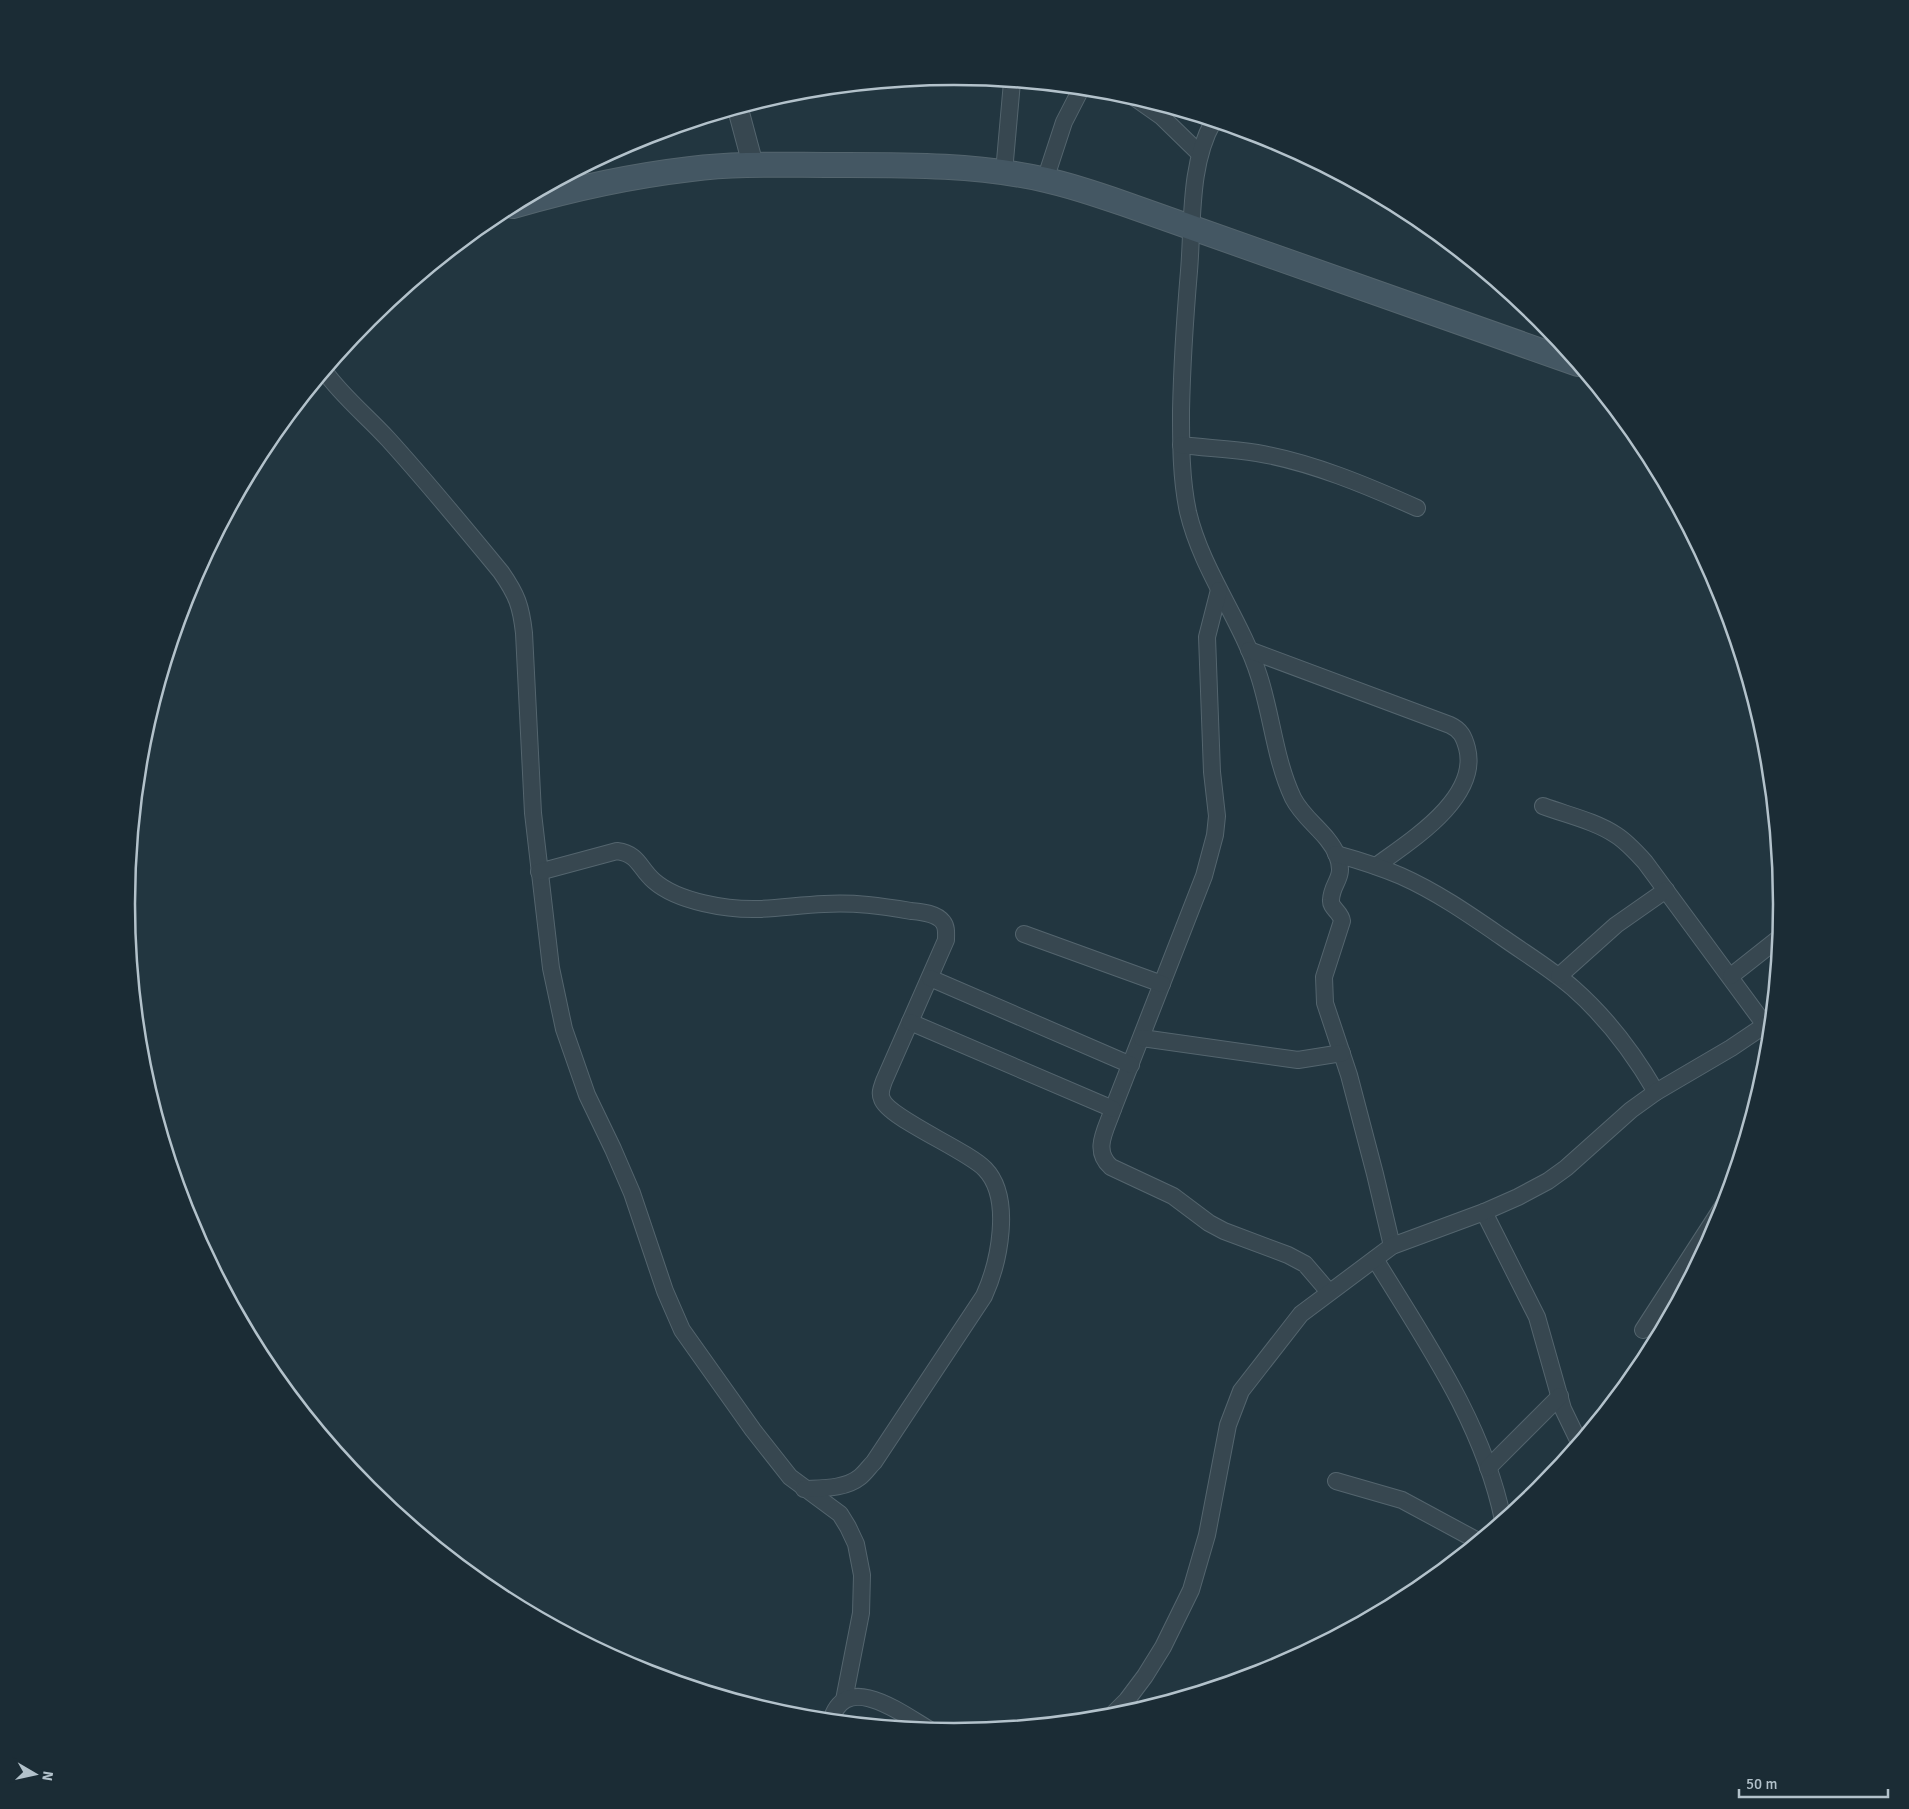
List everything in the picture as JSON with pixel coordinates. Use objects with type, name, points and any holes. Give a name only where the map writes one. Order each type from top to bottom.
[{"type":"main road","points":[[539,198],[623,180],[692,169],[753,165],[944,167],[1004,172],[1045,180],[1099,195],[1567,360]]},
{"type":"street","points":[[1004,172],[1012,87]]},
{"type":"street","points":[[1045,180],[1064,122],[1078,95]]},
{"type":"street","points":[[1151,109],[1162,117],[1199,154]]},
{"type":"street","points":[[739,114],[753,165]]},
{"type":"street","points":[[1211,126],[1199,154],[1196,170],[1183,341],[1181,446],[1188,512],[1206,563],[1249,650],[1259,676],[1285,774],[1294,799],[1306,816],[1331,844],[1336,854],[1340,873],[1331,905],[1341,915],[1342,921],[1324,978],[1325,1003],[1342,1053],[1375,1174],[1392,1246]]},
{"type":"street","points":[[328,376],[338,390],[405,457],[501,572],[513,589],[521,609],[524,634],[532,813],[552,968],[564,1029],[587,1095],[632,1193],[674,1314],[694,1350],[790,1477],[840,1514],[856,1544],[862,1575],[861,1613],[844,1700],[832,1714]]},
{"type":"street","points":[[1181,446],[1244,451],[1282,459],[1372,487],[1417,508]]},
{"type":"street","points":[[1219,590],[1207,637],[1212,772],[1217,816],[1215,835],[1204,876],[1113,1109],[1101,1143],[1100,1152],[1103,1160],[1111,1167],[1173,1196],[1209,1223],[1224,1231],[1288,1255],[1305,1264],[1329,1292]]},
{"type":"street","points":[[1249,650],[1450,725],[1459,729],[1464,737],[1468,751],[1469,766],[1465,782],[1454,800],[1426,828],[1376,866]]},
{"type":"street","points":[[1543,806],[1603,828],[1618,836],[1645,862],[1766,1020]]},
{"type":"street","points":[[539,872],[617,851],[635,857],[644,871],[661,886],[700,902],[759,909],[850,903],[872,904],[925,913],[936,916],[943,921],[946,930],[946,940],[884,1081],[881,1091],[882,1099],[887,1107],[900,1116],[985,1169],[993,1180],[1000,1202],[999,1251],[993,1276],[984,1296],[868,1469],[850,1483],[834,1487],[804,1489]]},
{"type":"street","points":[[1336,854],[1376,866],[1429,890],[1559,976],[1593,1008],[1619,1037],[1642,1067],[1656,1092]]},
{"type":"street","points":[[1559,976],[1616,925],[1666,890]]},
{"type":"street","points":[[1024,934],[1162,984]]},
{"type":"street","points":[[1731,976],[1773,944]]},
{"type":"street","points":[[930,978],[1131,1065]]},
{"type":"street","points":[[910,1022],[1113,1109]]},
{"type":"street","points":[[1120,1707],[1145,1676],[1163,1647],[1192,1590],[1207,1535],[1228,1426],[1242,1391],[1301,1314],[1392,1246],[1484,1212],[1518,1197],[1566,1168],[1631,1110],[1656,1092],[1765,1025]]},
{"type":"street","points":[[1142,1038],[1298,1060],[1342,1053]]},
{"type":"street","points":[[1484,1212],[1537,1317],[1560,1396],[1571,1428],[1577,1438]]},
{"type":"street","points":[[1643,1330],[1703,1237]]},
{"type":"street","points":[[1375,1259],[1451,1382],[1488,1468],[1502,1515]]},
{"type":"street","points":[[1488,1468],[1560,1396]]},
{"type":"street","points":[[1336,1481],[1402,1500],[1473,1539]]},
{"type":"street","points":[[844,1700],[859,1696],[873,1698],[917,1723]]}]
